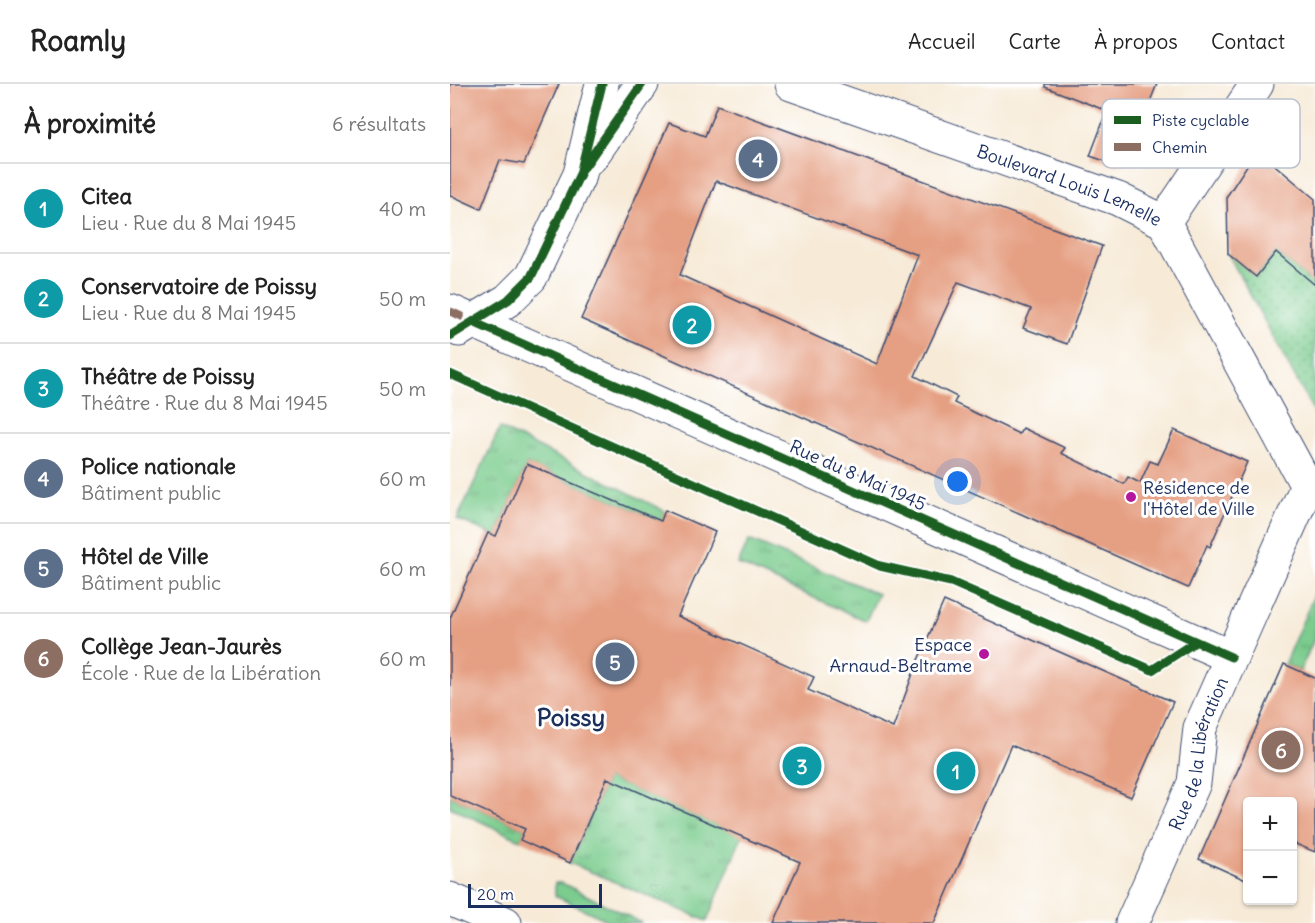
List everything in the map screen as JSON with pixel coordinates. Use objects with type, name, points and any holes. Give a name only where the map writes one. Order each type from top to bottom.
[{"type":"street","points":[[580,174],[602,84]]},
{"type":"street","points":[[458,323],[508,300],[531,277],[580,174],[642,84]]},
{"type":"street","name":"Boulevard Louis Lemelle","points":[[791,84],[1118,199],[1164,222],[1311,487]]},
{"type":"street","points":[[1247,99],[1257,84]]},
{"type":"street","points":[[1164,222],[1200,168]]},
{"type":"street","name":"Rue du 8 Mai 1945","points":[[458,323],[1231,657]]},
{"type":"street","name":"Rue de la Libération","points":[[1132,923],[1194,783],[1200,728],[1311,487]]},
{"type":"street","points":[[450,899],[505,923]]},
{"type":"green space","points":[[1276,252],[1315,285],[1315,414],[1228,254],[1256,277]]},
{"type":"green space","points":[[500,428],[665,511],[661,521],[527,464],[496,536],[457,519]]},
{"type":"green space","points":[[749,540],[878,594],[866,621],[738,564]]},
{"type":"green space","points":[[1315,593],[1315,637],[1300,671],[1284,664]]},
{"type":"green space","points":[[607,778],[742,836],[707,921],[570,863]]},
{"type":"green space","points":[[450,796],[525,829],[520,840],[450,807]]},
{"type":"green space","points":[[555,883],[562,883],[642,923],[613,923],[555,896]]},
{"type":"building","points":[[450,84],[559,84],[524,164],[500,160],[481,209],[450,195]]},
{"type":"building","points":[[1045,84],[1157,84],[1151,99],[1102,99],[1102,109],[1045,87]]},
{"type":"building","points":[[717,105],[1102,246],[1067,344],[1023,328],[1031,309],[958,282],[915,376],[957,397],[954,403],[1019,434],[1023,428],[1065,448],[1061,453],[1124,484],[1128,477],[1140,483],[1150,461],[1158,464],[1174,430],[1247,462],[1210,547],[1207,545],[1188,588],[581,319],[669,123],[705,136]],"holes":[[[716,181],[918,255],[877,364],[680,275]]]},
{"type":"building","points":[[1102,124],[1102,160],[1090,156]]},
{"type":"building","points":[[1245,168],[1278,168],[1315,199],[1315,285],[1276,252],[1256,277],[1228,254],[1227,196]]},
{"type":"building","points":[[527,464],[661,521],[665,510],[715,532],[678,616],[814,677],[808,690],[893,728],[918,660],[944,601],[1173,702],[1131,797],[1011,745],[934,923],[773,923],[800,862],[607,778],[570,863],[520,840],[525,829],[450,796],[450,618],[488,533],[496,536]]},
{"type":"building","points":[[1284,664],[1315,678],[1315,852],[1297,845],[1297,797],[1243,797],[1243,879],[1199,859]]},
{"type":"marked path","points":[[450,311],[473,322]]},
{"type":"cycle path","points":[[450,336],[508,300],[531,277],[580,174],[602,84]]},
{"type":"cycle path","points":[[585,166],[642,84]]},
{"type":"cycle path","points":[[473,322],[1231,657]]},
{"type":"cycle path","points":[[450,374],[880,566],[951,582],[1152,670],[1195,642]]},
{"type":"place","name":"Police nationale","points":[[758,159]]},
{"type":"place","name":"Conservatoire de Poissy","points":[[692,325]]},
{"type":"place","name":"Résidence de l'Hôtel de Ville","points":[[1131,497]]},
{"type":"place","name":"Espace Arnaud-Beltrame","points":[[984,654]]},
{"type":"place","name":"Hôtel de Ville","points":[[615,662]]},
{"type":"place","name":"Collège Jean-Jaurès","points":[[1281,750]]},
{"type":"place","name":"Théâtre de Poissy","points":[[802,766]]},
{"type":"place","name":"Citea","points":[[956,771]]},
{"type":"district","name":"Poissy","points":[[571,717]]}]
